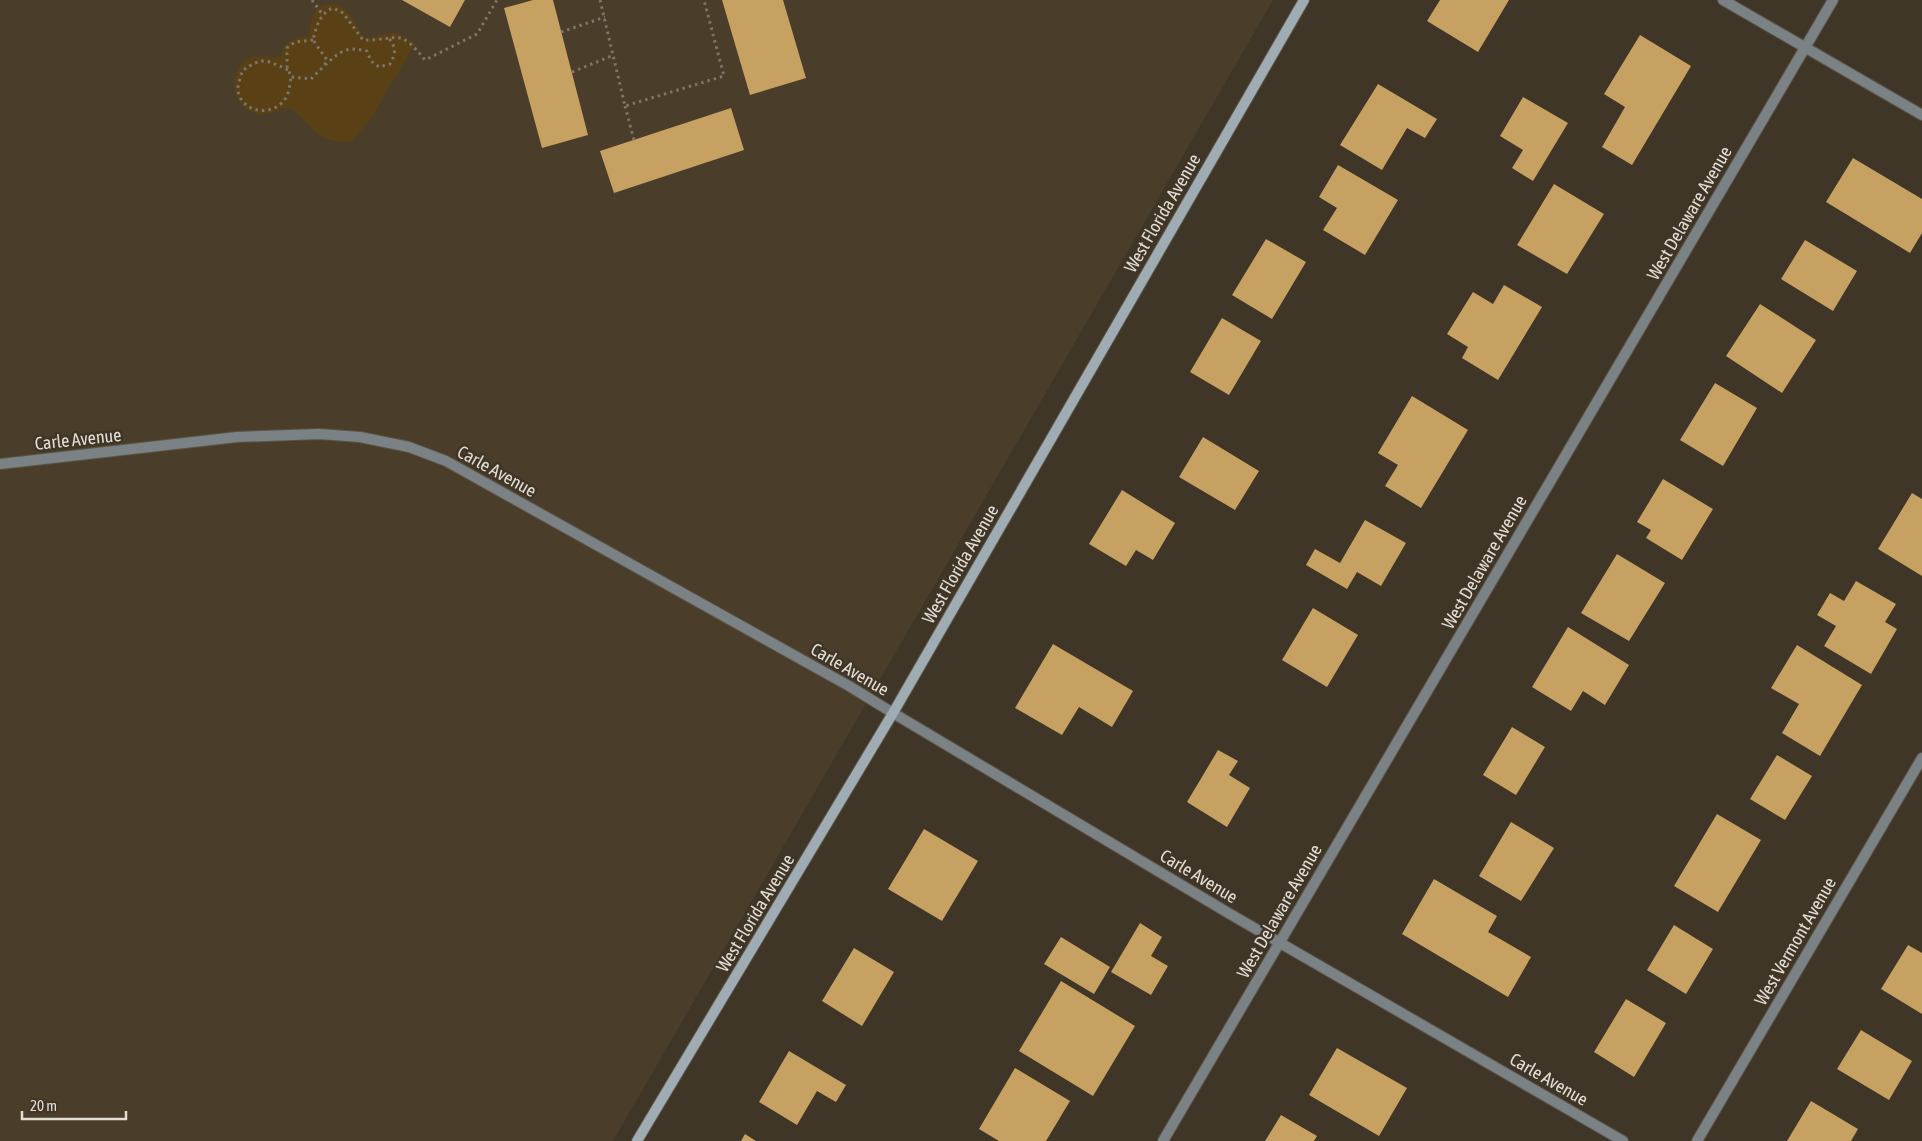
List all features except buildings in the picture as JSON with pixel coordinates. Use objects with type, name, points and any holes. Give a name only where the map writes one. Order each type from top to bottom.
[{"type":"main road","name":"West Florida Avenue","points":[[638,1141],[893,713],[1304,0]]},
{"type":"street","points":[[1723,0],[1922,115]]},
{"type":"street","name":"West Delaware Avenue","points":[[1163,1141],[1833,0]]},
{"type":"street","name":"Carle Avenue","points":[[0,464],[237,437],[319,434],[360,437],[409,447],[446,460],[841,682],[1280,942],[1624,1141]]},
{"type":"street","name":"West Vermont Avenue","points":[[1697,1141],[1922,758]]},
{"type":"path","points":[[312,0],[323,16]]},
{"type":"path","points":[[324,66],[327,60],[313,40],[316,28],[325,11],[333,8],[343,13],[363,40],[401,37],[414,46],[425,60],[477,34],[497,0]]},
{"type":"path","points":[[600,0],[634,140]]},
{"type":"path","points":[[625,106],[724,76],[704,0]]},
{"type":"path","points":[[561,32],[605,17]]},
{"type":"path","points":[[291,77],[311,79],[340,53],[354,48],[367,52],[371,61],[379,67],[390,64],[395,55],[395,46],[388,37]]},
{"type":"path","points":[[288,70],[270,62],[256,61],[242,71],[238,90],[242,100],[251,109],[265,112],[276,108],[287,96],[291,77],[286,61],[287,48],[295,42],[313,40]]},
{"type":"path","points":[[572,72],[614,55]]},
{"type":"shaded area","points":[[0,0],[1273,0],[613,1141],[0,1141]]},
{"type":"shaded area","points":[[325,4],[342,7],[347,11],[367,39],[387,33],[397,33],[415,44],[369,121],[352,141],[336,141],[324,138],[290,109],[286,108],[261,115],[257,114],[242,104],[237,97],[235,89],[237,73],[241,65],[252,57],[282,56],[287,43],[299,37],[309,36],[314,14]]}]
